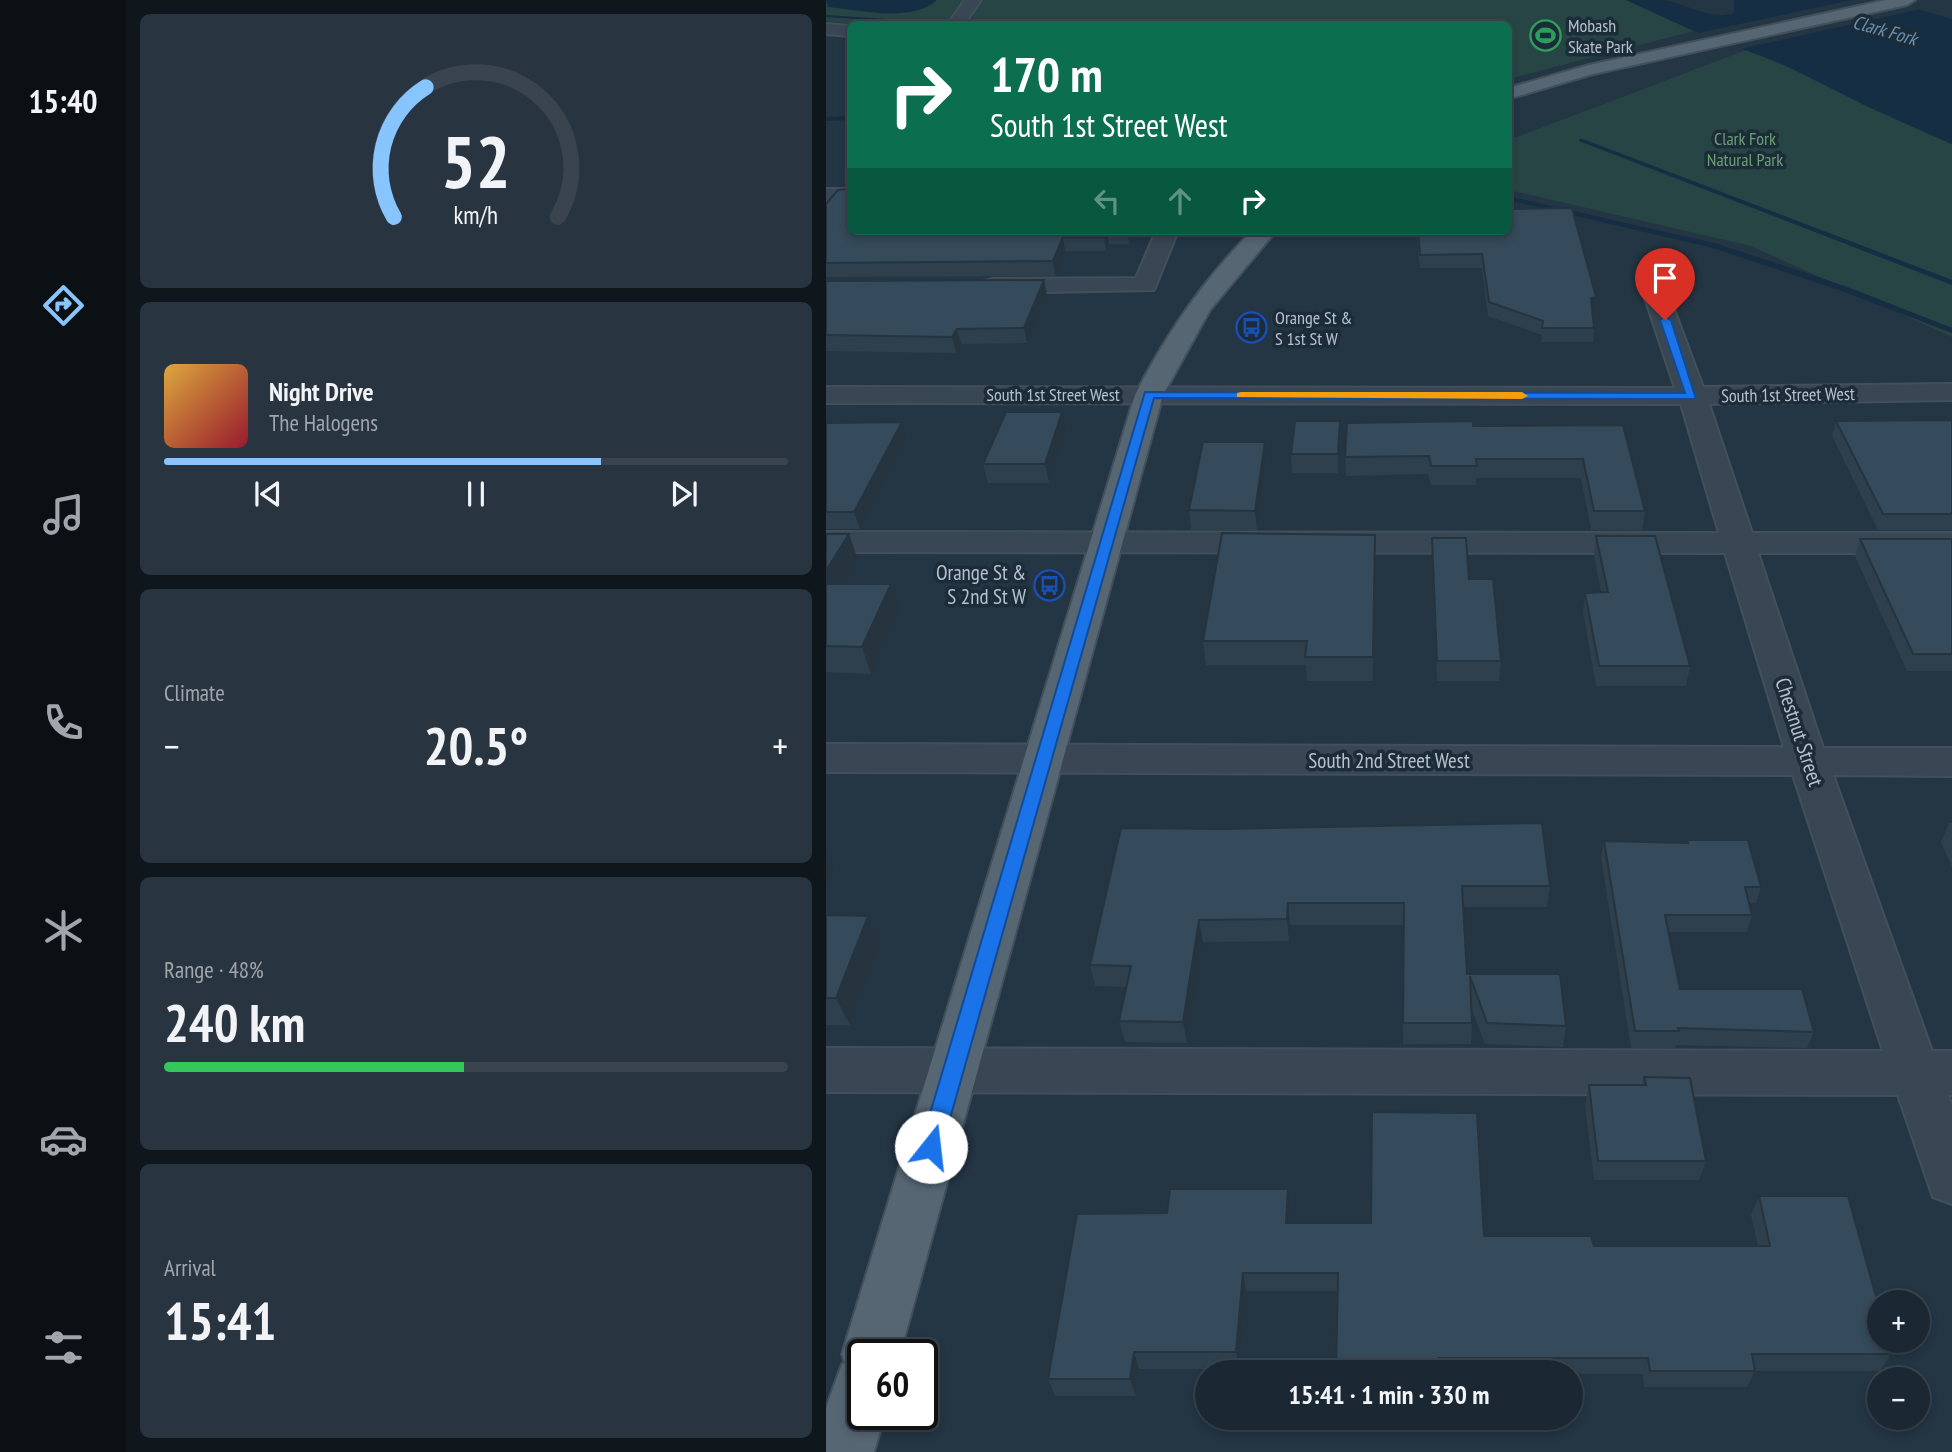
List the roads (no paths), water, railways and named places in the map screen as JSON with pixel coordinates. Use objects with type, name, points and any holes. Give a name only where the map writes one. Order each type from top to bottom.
[{"type":"main road","points":[[1512,93],[1647,57],[1907,0]]},
{"type":"main road","points":[[876,1339],[1149,395],[1184,330],[1213,285],[1261,235]]},
{"type":"main road","points":[[843,1452],[850,1430]]},
{"type":"street","points":[[958,21],[973,0]]},
{"type":"street","points":[[826,29],[847,31]]},
{"type":"street","points":[[826,194],[847,195]]},
{"type":"street","points":[[965,286],[1145,285],[1165,235]]},
{"type":"street","name":"Chestnut Street","points":[[1652,283],[1692,396],[1808,761],[1933,1073],[1952,1179]]},
{"type":"street","name":"South 1st Street West","points":[[826,395],[1692,396],[1952,392]]},
{"type":"street","points":[[826,541],[1952,543]]},
{"type":"street","name":"South 2nd Street West","points":[[826,758],[1952,762]]},
{"type":"street","points":[[826,1070],[1933,1073]]},
{"type":"water","points":[[826,0],[937,0],[914,11],[885,13],[828,7]]},
{"type":"water","name":"Clark Fork","points":[[1626,0],[1664,0],[1699,11],[1725,15],[1734,13],[1734,0],[1885,0],[1952,19],[1952,144],[1866,106],[1783,64],[1694,31]]},
{"type":"waterway","points":[[826,16],[892,21]]},
{"type":"waterway","points":[[826,119],[847,118]]},
{"type":"waterway","points":[[1581,140],[1952,283]]},
{"type":"waterway","points":[[1512,199],[1715,246],[1842,288],[1952,331]]},
{"type":"place","name":"Mobash Skate Park","points":[[1545,36]]},
{"type":"place","name":"Orange St & S 1st St W","points":[[1252,328]]},
{"type":"place","name":"Orange St & S 2nd St W","points":[[1049,585]]},
{"type":"park label","name":"Clark Fork Natural Park","points":[[1745,149]]}]
